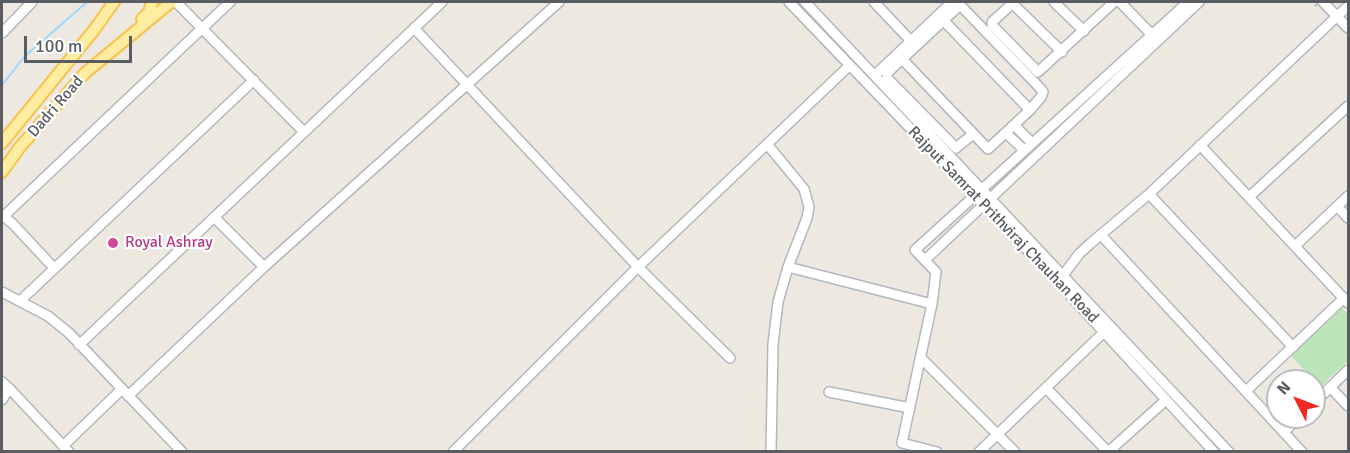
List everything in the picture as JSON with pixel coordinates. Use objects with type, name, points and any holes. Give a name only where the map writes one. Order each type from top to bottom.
[{"type":"main road","name":"Dadri Road","points":[[2,143],[114,2]]},
{"type":"main road","points":[[94,30],[124,2]]},
{"type":"main road","points":[[111,51],[149,12],[153,2]]},
{"type":"main road","name":"Dadri Road","points":[[2,172],[27,139],[85,73],[173,2]]},
{"type":"street","points":[[173,2],[203,28],[304,132]]},
{"type":"street","points":[[54,268],[3,216],[230,2]]},
{"type":"street","points":[[80,345],[442,2]]},
{"type":"street","points":[[5,385],[66,449],[125,393],[559,2]]},
{"type":"street","name":"Rajput Samrat Prithviraj Chauhan Road","points":[[789,2],[974,195],[988,201],[1064,274],[1229,452]]},
{"type":"street","name":"Rajput Samrat Prithviraj Chauhan Road","points":[[805,2],[982,188],[988,201],[1214,452]]},
{"type":"street","points":[[876,2],[911,41]]},
{"type":"street","points":[[875,75],[952,2]]},
{"type":"street","points":[[1062,52],[1013,2],[992,22],[992,25],[1036,71],[1041,72],[1062,52],[1084,31],[1114,2]]},
{"type":"street","points":[[1054,2],[1084,31]]},
{"type":"street","points":[[1120,2],[1155,38]]},
{"type":"street","points":[[925,260],[1155,38],[1188,2]]},
{"type":"street","points":[[937,452],[901,447],[932,304],[936,272],[915,250],[1032,143],[1199,2]]},
{"type":"street","points":[[2,33],[27,3]]},
{"type":"street","points":[[1321,3],[1348,28]]},
{"type":"street","points":[[902,59],[988,149],[1030,110],[1043,92],[963,6],[958,6],[887,73],[887,78],[956,148],[973,134]]},
{"type":"street","points":[[1064,274],[1079,254],[1149,194],[1348,6]]},
{"type":"street","points":[[943,20],[1030,110]]},
{"type":"street","points":[[414,28],[638,267],[730,358]]},
{"type":"street","points":[[453,452],[638,267],[849,66]]},
{"type":"street","points":[[20,301],[254,80]]},
{"type":"street","points":[[1249,197],[1348,106]]},
{"type":"street","points":[[1010,129],[1032,143]]},
{"type":"street","points":[[1010,129],[1024,150]]},
{"type":"street","points":[[767,144],[804,189],[809,207],[778,302],[773,344],[771,452]]},
{"type":"street","points":[[1200,145],[1346,300],[1246,392]]},
{"type":"street","points":[[1149,194],[1293,347]]},
{"type":"street","points":[[1295,246],[1348,196]]},
{"type":"street","points":[[1338,206],[1348,218]]},
{"type":"street","points":[[214,217],[264,267]]},
{"type":"street","points":[[1100,237],[1302,452]]},
{"type":"street","points":[[788,267],[932,304]]},
{"type":"street","points":[[2,292],[48,316],[69,333],[182,452]]},
{"type":"street","points":[[979,452],[1104,332]]},
{"type":"street","points":[[921,358],[1015,452]]},
{"type":"street","points":[[1326,391],[1348,370]]},
{"type":"street","points":[[2,400],[5,385]]},
{"type":"street","points":[[1330,387],[1348,406]]},
{"type":"street","points":[[1046,388],[1108,452],[1166,400]]},
{"type":"street","points":[[829,392],[910,408]]},
{"type":"street","points":[[1284,432],[1287,429]]},
{"type":"green space","points":[[1342,308],[1348,314],[1348,361],[1326,381],[1326,369],[1303,369],[1291,356]]},
{"type":"waterway","points":[[2,85],[24,57],[87,2]]},
{"type":"place","name":"Royal Ashray","points":[[113,243]]}]
